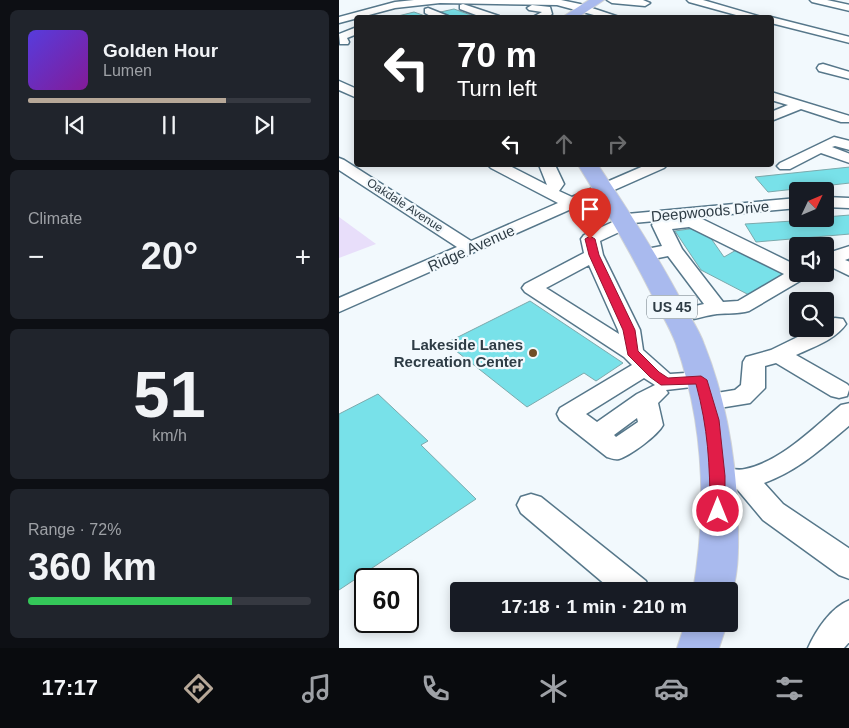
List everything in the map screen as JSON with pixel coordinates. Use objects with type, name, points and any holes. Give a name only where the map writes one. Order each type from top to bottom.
[{"type":"main road","points":[[571,15],[598,0]]},
{"type":"main road","name":"US 45","points":[[589,167],[643,255],[690,343],[731,478],[715,582]]},
{"type":"main road","points":[[698,648],[703,632]]},
{"type":"street","points":[[613,0],[645,3]]},
{"type":"street","points":[[692,0],[749,15]]},
{"type":"street","points":[[815,0],[849,8]]},
{"type":"street","points":[[367,15],[416,1],[469,4],[499,12],[518,8],[547,9],[547,14],[544,15]]},
{"type":"street","points":[[428,11],[469,4],[511,1],[562,1],[609,15]]},
{"type":"street","points":[[469,4],[489,15]]},
{"type":"street","points":[[389,15],[417,8],[437,15]]},
{"type":"street","points":[[339,20],[354,18]]},
{"type":"street","points":[[774,22],[849,40]]},
{"type":"street","points":[[354,31],[340,37],[341,42],[354,41]]},
{"type":"street","points":[[823,68],[849,76]]},
{"type":"street","points":[[339,85],[354,92]]},
{"type":"street","points":[[774,97],[846,119]]},
{"type":"street","points":[[774,116],[800,105]]},
{"type":"street","points":[[785,166],[834,141],[849,146]]},
{"type":"street","points":[[820,148],[849,159]]},
{"type":"street","name":"Oakdale Avenue","points":[[339,163],[470,248]]},
{"type":"street","points":[[500,167],[570,203]]},
{"type":"street","points":[[548,167],[556,184],[549,192]]},
{"type":"street","name":"Ridge Avenue","points":[[339,306],[654,167]]},
{"type":"street","points":[[834,202],[849,203]]},
{"type":"street","name":"Deepwoods Drive","points":[[623,221],[675,219],[789,205]]},
{"type":"street","points":[[676,316],[717,308],[743,307],[798,274],[692,221],[675,219],[661,225],[673,250],[717,308]]},
{"type":"street","points":[[623,221],[590,239],[594,255],[629,330],[639,359]]},
{"type":"street","points":[[643,255],[673,250]]},
{"type":"street","points":[[849,251],[830,260],[849,270]]},
{"type":"street","points":[[594,255],[532,288],[639,359],[666,382],[742,397],[753,388],[754,362],[779,355],[817,337],[835,324]]},
{"type":"street","points":[[731,478],[776,468],[796,456],[844,400],[779,355]]},
{"type":"street","points":[[639,359],[569,414],[616,450],[651,425],[645,400],[663,388],[666,382]]},
{"type":"street","points":[[731,478],[773,512],[849,566]]},
{"type":"street","points":[[531,505],[624,582]]},
{"type":"street","points":[[825,648],[849,614]]},
{"type":"shaded area","points":[[339,217],[376,244],[339,258]]},
{"type":"building","points":[[454,9],[471,15],[441,15],[436,13]]},
{"type":"building","points":[[414,12],[422,15],[402,15]]},
{"type":"building","points":[[850,167],[850,183],[834,185],[834,182],[789,182],[789,190],[768,192],[755,177]]},
{"type":"building","points":[[850,215],[850,234],[789,237],[789,239],[756,242],[745,224],[789,221],[789,228],[834,228],[834,216]]},
{"type":"building","points":[[703,227],[724,257],[738,249],[787,273],[751,296],[701,270],[675,231]]},
{"type":"building","name":"Lakeside Lanes Recreation Center","points":[[530,301],[623,363],[596,381],[584,373],[527,407],[446,343]]},
{"type":"building","points":[[378,394],[428,441],[421,445],[476,499],[372,568],[354,568],[354,580],[339,590],[339,414]]},
{"type":"place","name":"Lakeside Lanes Recreation Center","points":[[533,353]]},
{"type":"route","points":[[590,239],[594,255],[629,330],[632,352],[654,374],[666,382],[701,380],[712,420],[718,511]]}]
